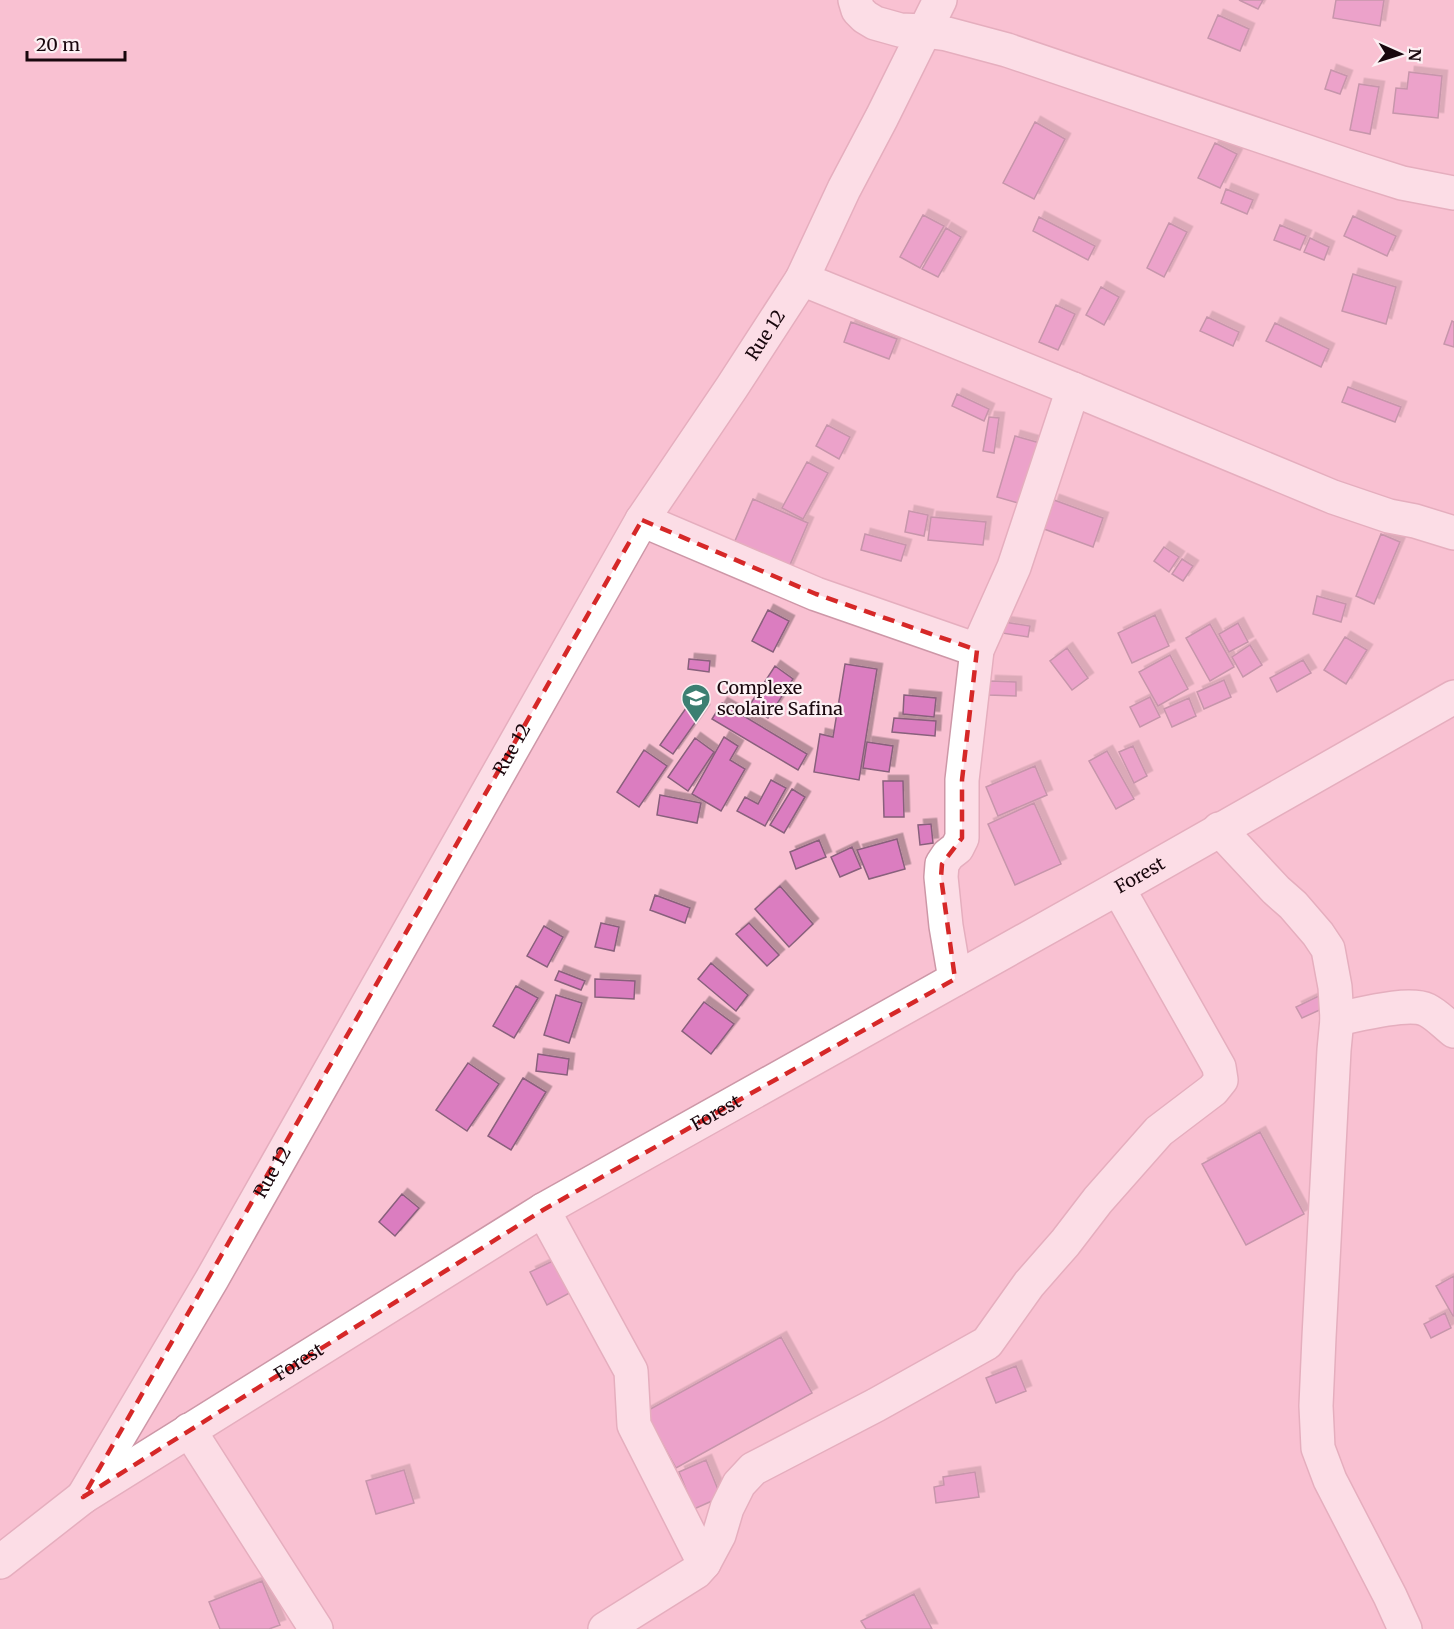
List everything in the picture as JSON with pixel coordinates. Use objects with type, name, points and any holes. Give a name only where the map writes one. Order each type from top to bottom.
[{"type":"street","points":[[855,0],[858,10],[875,23],[900,30],[947,34],[1007,50],[1361,170],[1402,183],[1454,193]]},
{"type":"street","name":"Rue 12","points":[[83,1497],[212,1278],[642,520],[802,279],[844,189],[940,0]]},
{"type":"street","points":[[802,279],[1333,497],[1389,516],[1415,520],[1454,533]]},
{"type":"street","points":[[955,979],[941,877],[942,864],[957,848],[962,838],[962,780],[977,650],[1014,567],[1073,389]]},
{"type":"street","points":[[642,520],[816,594],[977,650]]},
{"type":"street","name":"Forest","points":[[0,1562],[83,1497],[543,1210],[1454,697]]},
{"type":"street","points":[[1219,830],[1293,905],[1328,949],[1335,987],[1337,1019],[1319,1337],[1316,1406],[1318,1448],[1330,1480],[1390,1596],[1404,1629]]},
{"type":"street","points":[[605,1629],[696,1572],[704,1563],[719,1535],[727,1508],[739,1484],[753,1469],[876,1405],[987,1343],[1029,1284],[1098,1200],[1159,1131],[1213,1090],[1221,1080],[1219,1067],[1118,888]]},
{"type":"street","points":[[1337,1019],[1408,1007],[1427,1010],[1454,1031]]},
{"type":"street","points":[[543,1210],[631,1371],[634,1425],[704,1563]]},
{"type":"street","points":[[189,1430],[316,1629]]},
{"type":"highlighted area","points":[[642,520],[816,594],[977,650],[962,780],[962,838],[942,864],[941,877],[955,979],[543,1210],[83,1497]]},
{"type":"building","points":[[1239,0],[1263,0],[1258,9]]},
{"type":"building","points":[[1336,0],[1384,0],[1380,26],[1333,18]]},
{"type":"building","points":[[1218,15],[1249,29],[1240,51],[1208,38]]},
{"type":"building","points":[[1331,70],[1347,76],[1340,94],[1325,89]]},
{"type":"building","points":[[1409,72],[1442,76],[1438,118],[1393,113],[1396,88],[1407,89]]},
{"type":"building","points":[[1359,84],[1379,87],[1370,134],[1350,130]]},
{"type":"building","points":[[1035,122],[1065,139],[1034,199],[1003,183]]},
{"type":"building","points":[[1215,143],[1237,154],[1220,188],[1198,178]]},
{"type":"building","points":[[1226,189],[1253,200],[1247,214],[1221,203]]},
{"type":"building","points":[[923,215],[944,226],[920,268],[900,257]]},
{"type":"building","points":[[1353,216],[1396,236],[1387,256],[1344,236]]},
{"type":"building","points":[[1039,217],[1095,246],[1088,260],[1033,231]]},
{"type":"building","points":[[1169,223],[1187,232],[1164,277],[1147,268]]},
{"type":"building","points":[[1280,225],[1306,236],[1300,250],[1274,240]]},
{"type":"building","points":[[946,228],[961,237],[938,277],[922,269]]},
{"type":"building","points":[[1310,238],[1329,247],[1324,260],[1304,252]]},
{"type":"building","points":[[1353,274],[1396,287],[1386,324],[1342,311]]},
{"type":"building","points":[[1101,287],[1119,297],[1104,325],[1086,315]]},
{"type":"building","points":[[1056,305],[1075,314],[1058,350],[1039,342]]},
{"type":"building","points":[[1207,317],[1239,332],[1233,346],[1200,331]]},
{"type":"building","points":[[1452,321],[1454,322],[1454,347],[1444,344]]},
{"type":"building","points":[[851,322],[897,339],[889,359],[844,342]]},
{"type":"building","points":[[1275,323],[1329,349],[1321,367],[1266,341]]},
{"type":"building","points":[[1348,387],[1401,407],[1395,422],[1342,402]]},
{"type":"building","points":[[957,394],[989,409],[984,421],[952,406]]},
{"type":"building","points":[[989,417],[999,418],[994,453],[983,451]]},
{"type":"building","points":[[827,425],[850,437],[839,459],[816,446]]},
{"type":"building","points":[[1015,436],[1047,445],[1029,506],[997,497]]},
{"type":"building","points":[[807,462],[828,473],[803,519],[782,508]]},
{"type":"building","points":[[753,499],[808,523],[786,574],[731,550]]},
{"type":"building","points":[[1054,500],[1103,518],[1093,547],[1044,529]]},
{"type":"building","points":[[909,511],[928,515],[924,536],[905,532]]},
{"type":"building","points":[[931,517],[986,522],[983,545],[928,540]]},
{"type":"building","points":[[865,534],[906,545],[901,561],[861,550]]},
{"type":"building","points":[[1381,534],[1400,542],[1374,604],[1356,596]]},
{"type":"building","points":[[1164,547],[1179,557],[1169,572],[1154,561]]},
{"type":"building","points":[[1182,559],[1193,566],[1183,581],[1172,574]]},
{"type":"building","points":[[1317,596],[1346,604],[1341,622],[1313,614]]},
{"type":"building","points":[[768,610],[789,621],[773,652],[752,641]]},
{"type":"building","points":[[1155,615],[1169,646],[1132,663],[1118,633]]},
{"type":"building","points":[[1004,622],[1030,626],[1028,637],[1002,633]]},
{"type":"building","points":[[1238,623],[1248,642],[1229,652],[1219,634]]},
{"type":"building","points":[[1210,624],[1234,667],[1210,681],[1186,638]]},
{"type":"building","points":[[1345,637],[1367,650],[1346,684],[1324,670]]},
{"type":"building","points":[[1250,645],[1262,665],[1243,677],[1232,657]]},
{"type":"building","points":[[1067,648],[1088,678],[1072,690],[1050,661]]},
{"type":"building","points":[[1170,655],[1188,689],[1158,706],[1139,672]]},
{"type":"building","points":[[689,659],[710,661],[709,672],[688,669]]},
{"type":"building","points":[[1303,660],[1311,673],[1277,692],[1270,678]]},
{"type":"building","points":[[845,664],[877,669],[859,780],[814,772],[820,734],[833,737]]},
{"type":"building","points":[[775,666],[793,679],[768,718],[749,706]]},
{"type":"building","points":[[1224,680],[1231,697],[1204,709],[1197,692]]},
{"type":"building","points":[[990,681],[1016,682],[1016,696],[989,695]]},
{"type":"building","points":[[904,695],[936,698],[934,717],[903,714]]},
{"type":"building","points":[[1150,697],[1160,717],[1140,727],[1130,707]]},
{"type":"building","points":[[1189,698],[1196,716],[1172,727],[1164,709]]},
{"type":"building","points":[[691,701],[704,710],[673,754],[660,745]]},
{"type":"building","points":[[722,703],[807,754],[798,770],[712,719]]},
{"type":"building","points":[[894,718],[936,721],[935,736],[892,732]]},
{"type":"building","points":[[724,737],[738,746],[730,760],[745,769],[721,811],[692,794]]},
{"type":"building","points":[[695,738],[714,752],[688,791],[668,777]]},
{"type":"building","points":[[867,742],[893,746],[889,772],[863,768]]},
{"type":"building","points":[[1133,746],[1147,776],[1134,783],[1119,752]]},
{"type":"building","points":[[644,750],[667,766],[639,807],[617,792]]},
{"type":"building","points":[[1107,751],[1134,799],[1116,809],[1089,761]]},
{"type":"building","points":[[1035,766],[1047,795],[998,816],[986,787]]},
{"type":"building","points":[[771,780],[786,788],[765,826],[737,811],[745,797],[758,804]]},
{"type":"building","points":[[883,781],[903,781],[904,817],[884,817]]},
{"type":"building","points":[[792,789],[805,797],[784,833],[770,825]]},
{"type":"building","points":[[660,795],[701,803],[697,823],[657,815]]},
{"type":"building","points":[[1034,803],[1061,864],[1015,885],[988,824]]},
{"type":"building","points":[[931,824],[933,843],[920,845],[918,825]]},
{"type":"building","points":[[897,839],[905,869],[869,879],[857,850]]},
{"type":"building","points":[[819,840],[826,857],[796,869],[790,852]]},
{"type":"building","points":[[852,847],[861,868],[840,877],[831,857]]},
{"type":"building","points":[[780,886],[813,924],[789,947],[755,909]]},
{"type":"building","points":[[655,895],[690,908],[685,923],[650,910]]},
{"type":"building","points":[[601,923],[619,927],[614,951],[595,947]]},
{"type":"building","points":[[749,923],[779,955],[767,966],[736,934]]},
{"type":"building","points":[[544,926],[563,937],[547,967],[527,956]]},
{"type":"building","points":[[711,963],[748,995],[736,1011],[698,979]]},
{"type":"building","points":[[559,971],[585,981],[581,990],[555,980]]},
{"type":"building","points":[[595,979],[635,981],[634,999],[595,997]]},
{"type":"building","points":[[516,986],[538,998],[514,1038],[493,1026]]},
{"type":"building","points":[[1327,992],[1333,1004],[1302,1018],[1296,1007]]},
{"type":"building","points":[[556,995],[582,1003],[569,1043],[544,1035]]},
{"type":"building","points":[[704,1002],[734,1024],[711,1054],[682,1031]]},
{"type":"building","points":[[538,1054],[569,1059],[567,1075],[536,1071]]},
{"type":"building","points":[[468,1063],[499,1084],[467,1131],[436,1110]]},
{"type":"building","points":[[523,1078],[546,1092],[511,1150],[488,1136]]},
{"type":"building","points":[[1260,1132],[1304,1214],[1246,1245],[1202,1164]]},
{"type":"building","points":[[402,1194],[419,1208],[395,1236],[379,1222]]},
{"type":"building","points":[[563,1256],[579,1288],[547,1305],[530,1272]]},
{"type":"building","points":[[1454,1276],[1454,1316],[1453,1316],[1436,1286]]},
{"type":"building","points":[[1445,1313],[1451,1328],[1431,1338],[1424,1324]]},
{"type":"building","points":[[781,1337],[812,1393],[676,1468],[645,1412]]},
{"type":"building","points":[[1016,1366],[1026,1391],[996,1403],[986,1378]]},
{"type":"building","points":[[706,1460],[721,1497],[694,1509],[679,1472]]},
{"type":"building","points":[[404,1470],[414,1503],[376,1514],[366,1481]]},
{"type":"building","points":[[975,1472],[979,1497],[936,1503],[934,1487],[944,1485],[943,1477]]},
{"type":"building","points":[[262,1581],[280,1625],[269,1629],[220,1629],[209,1602]]},
{"type":"building","points":[[914,1594],[932,1629],[866,1629],[861,1621]]},
{"type":"place","name":"Complexe scolaire Safina","points":[[696,724]]}]
